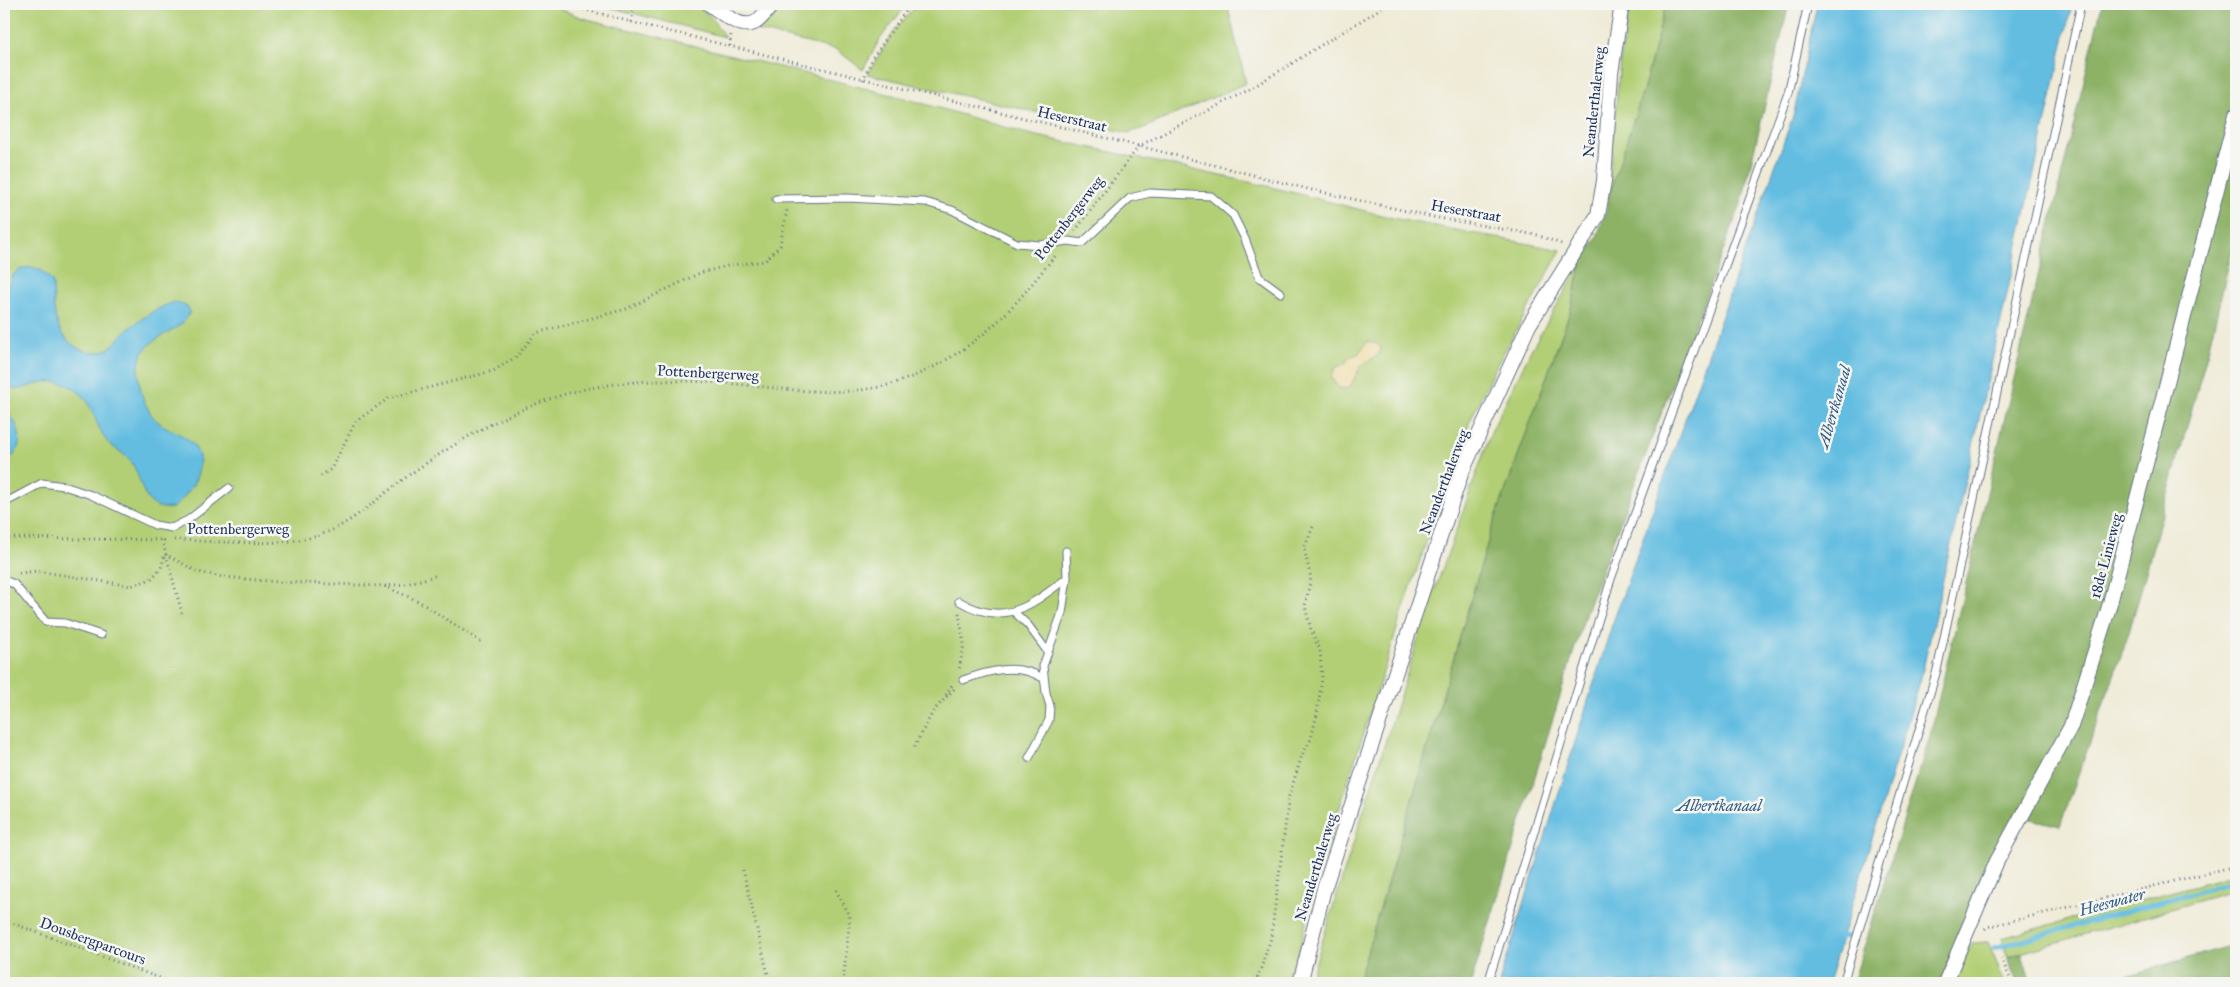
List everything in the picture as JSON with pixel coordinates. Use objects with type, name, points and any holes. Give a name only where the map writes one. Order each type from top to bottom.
[{"type":"street","points":[[709,4],[739,23],[748,24],[756,22],[773,4]]},
{"type":"street","name":"Neanderthalerweg","points":[[1300,983],[1324,890],[1461,474],[1529,325],[1598,215],[1604,181],[1611,73],[1622,4]]},
{"type":"street","name":"18de Linieweg","points":[[1945,983],[1997,862],[2071,726],[2109,607],[2236,114]]},
{"type":"lane","points":[[1488,983],[1611,579],[1788,93],[1808,4]]},
{"type":"lane","points":[[1843,983],[1937,670],[2080,4]]},
{"type":"lane","points":[[776,199],[848,198],[925,202],[952,210],[1017,243],[1040,245],[1068,241],[1082,243],[1130,198],[1150,193],[1211,196],[1232,215],[1245,239],[1259,277],[1281,293]]},
{"type":"lane","points":[[4,500],[10,500],[42,483],[64,486],[91,495],[155,525],[172,528],[188,520],[229,488]]},
{"type":"lane","points":[[1029,758],[1049,720],[1050,706],[1043,678],[1043,666],[1062,613],[1067,578],[1066,551]]},
{"type":"lane","points":[[959,601],[985,614],[1012,611],[1045,595],[1067,578]]},
{"type":"lane","points":[[4,580],[14,584],[46,622],[65,623],[101,635]]},
{"type":"lane","points":[[1012,611],[1028,625],[1047,651]]},
{"type":"lane","points":[[963,680],[988,672],[1012,668],[1033,672],[1043,678]]},
{"type":"path","name":"Heserstraat","points":[[564,4],[1308,190],[1433,217],[1537,235],[1576,250]]},
{"type":"path","points":[[632,22],[635,4]]},
{"type":"path","points":[[863,80],[873,57],[911,4]]},
{"type":"path","points":[[1138,146],[1250,89],[1388,4]]},
{"type":"path","name":"Pottenbergerweg","points":[[4,538],[291,541],[320,535],[346,523],[454,445],[519,410],[569,393],[618,383],[664,380],[818,391],[857,390],[897,382],[928,370],[970,343],[1001,318],[1068,241],[1138,146]]},
{"type":"path","points":[[321,476],[331,469],[356,421],[389,398],[493,371],[516,357],[536,332],[626,309],[700,273],[731,265],[765,261],[780,245],[788,199]]},
{"type":"path","points":[[1256,983],[1271,938],[1289,796],[1302,756],[1311,739],[1322,678],[1320,650],[1311,630],[1305,606],[1311,578],[1304,549],[1314,524]]},
{"type":"path","points":[[12,573],[38,571],[131,586],[151,579],[161,568],[165,554]]},
{"type":"path","points":[[165,554],[198,572],[222,577],[279,582],[384,586],[406,584],[438,575]]},
{"type":"path","points":[[165,554],[182,613]]},
{"type":"path","points":[[384,586],[418,602],[483,643]]},
{"type":"path","points":[[958,673],[964,644],[958,611],[959,601]]},
{"type":"path","points":[[946,695],[954,680]]},
{"type":"path","points":[[914,747],[934,710],[946,695],[963,680]]},
{"type":"path","points":[[1982,934],[1987,927],[2236,866]]},
{"type":"path","points":[[743,870],[770,983]]},
{"type":"path","points":[[836,890],[850,916],[843,983]]},
{"type":"path","name":"Dousbergparcours","points":[[4,920],[173,983]]},
{"type":"path","points":[[2001,958],[2012,983]]},
{"type":"green space","points":[[4,4],[547,4],[583,18],[904,98],[1028,134],[1267,186],[1397,219],[1561,250],[1494,370],[1470,421],[1441,499],[1402,613],[1319,872],[1291,983],[4,983]]},
{"type":"green space","points":[[597,4],[693,4],[710,16],[725,37]]},
{"type":"green space","points":[[783,4],[907,4],[880,39],[863,70],[837,50],[758,31]]},
{"type":"green space","points":[[918,4],[1227,4],[1246,83],[1144,128],[1128,133],[867,74],[897,27]]},
{"type":"green space","points":[[1629,4],[1666,4],[1644,88],[1608,198],[1620,61]]},
{"type":"green space","points":[[1666,4],[1789,4],[1742,201],[1586,612],[1471,983],[1358,983],[1492,528],[1570,312],[1582,262],[1596,239],[1606,212],[1608,198],[1644,88]]},
{"type":"green space","points":[[2102,4],[2236,4],[2236,233],[2207,355],[2128,636],[2060,826],[2015,815],[1945,983],[1853,983],[1930,736]]},
{"type":"green space","points":[[1582,262],[1570,312],[1492,528],[1358,983],[1309,983],[1424,620],[1492,430],[1531,350]]},
{"type":"green space","points":[[2236,874],[2236,890],[2007,957],[2002,938]]},
{"type":"green space","points":[[1988,942],[2005,983],[1954,983],[1972,943]]},
{"type":"green space","points":[[2236,944],[2236,983],[2102,983]]},
{"type":"green space","points":[[2022,954],[2031,983],[2017,983],[2007,957]]},
{"type":"sand","points":[[1368,341],[1378,344],[1381,349],[1379,354],[1361,366],[1350,387],[1345,389],[1339,388],[1331,378],[1335,368],[1345,364],[1348,358],[1358,354]]},
{"type":"water","name":"Albertkanaal","points":[[1817,4],[2072,4],[1921,678],[1828,983],[1499,983],[1612,625],[1794,113]]},
{"type":"water","points":[[31,267],[40,270],[52,280],[55,317],[64,335],[74,346],[88,352],[107,350],[123,333],[162,307],[175,302],[188,307],[190,312],[179,326],[150,344],[142,354],[139,367],[141,392],[152,415],[157,421],[186,438],[199,455],[198,474],[187,493],[173,508],[162,508],[154,505],[148,499],[129,459],[106,440],[89,405],[79,392],[71,387],[55,382],[44,382],[17,390],[4,384],[4,292],[14,274],[21,269]]},
{"type":"water","points":[[4,410],[16,425],[20,438],[17,450],[13,456],[4,457]]},
{"type":"waterway","name":"Heeswater","points":[[1994,948],[2236,881]]},
{"type":"waterway","name":"Heeswater","points":[[1837,936],[1851,937]]}]
